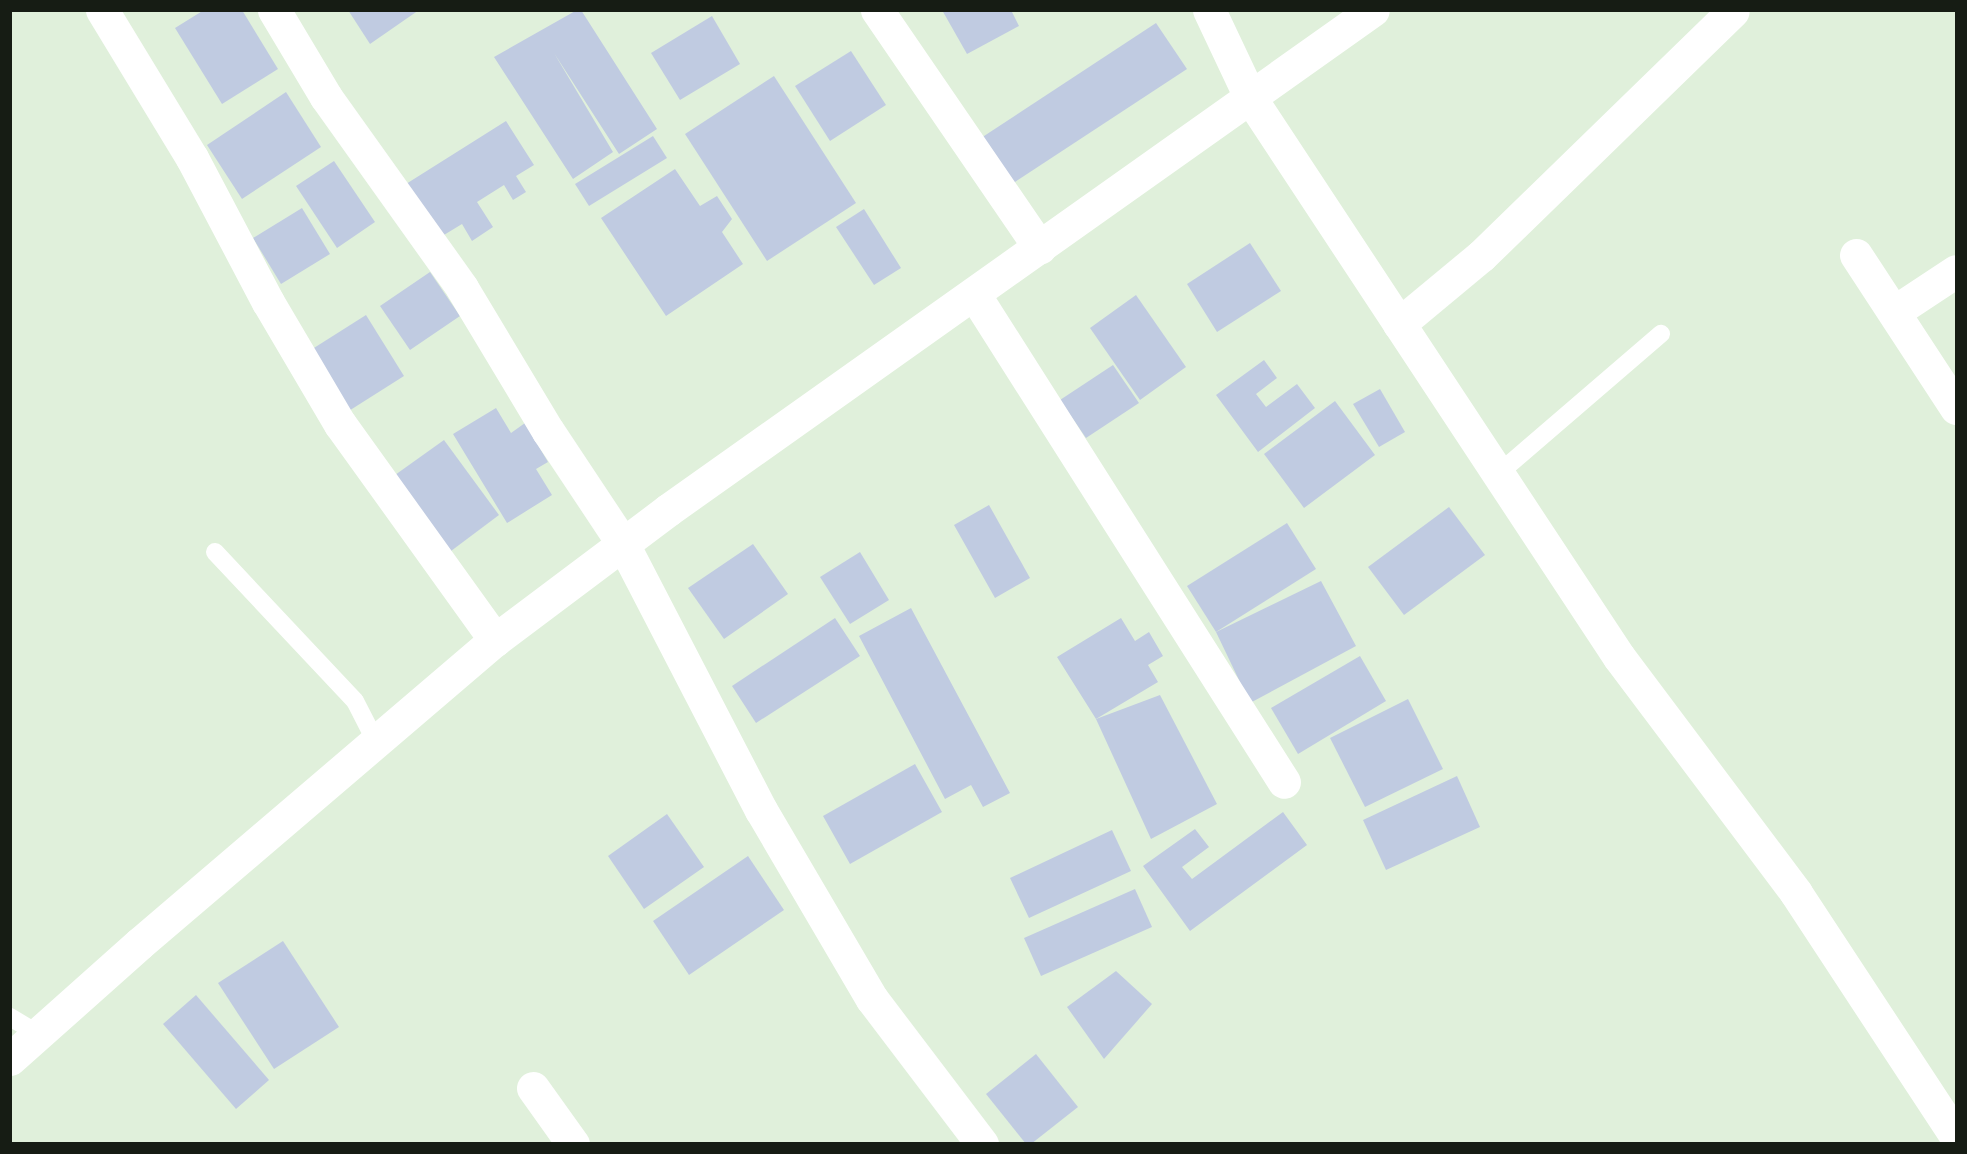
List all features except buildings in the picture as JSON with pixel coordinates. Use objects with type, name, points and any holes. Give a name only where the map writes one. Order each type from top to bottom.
[{"type":"street","points":[[102,10],[192,158],[268,302],[340,424],[495,640]]},
{"type":"street","points":[[274,10],[326,97],[462,288],[548,431],[623,544],[761,810],[872,999],[982,1143]]},
{"type":"street","points":[[878,10],[1040,248]]},
{"type":"street","points":[[1209,10],[1251,99],[1619,657],[1796,893],[1956,1137]]},
{"type":"street","points":[[10,1059],[495,640],[623,544],[1373,10]]},
{"type":"street","points":[[1400,324],[1481,256],[1733,11]]},
{"type":"street","points":[[1857,255],[1956,408]]},
{"type":"street","points":[[1894,312],[1956,271]]},
{"type":"street","points":[[974,294],[1284,782]]},
{"type":"street","points":[[533,1088],[573,1143]]},
{"type":"lane","points":[[1498,474],[1660,334]]},
{"type":"lane","points":[[215,552],[355,701],[376,742]]},
{"type":"lane","points":[[10,1017],[38,1034]]}]
